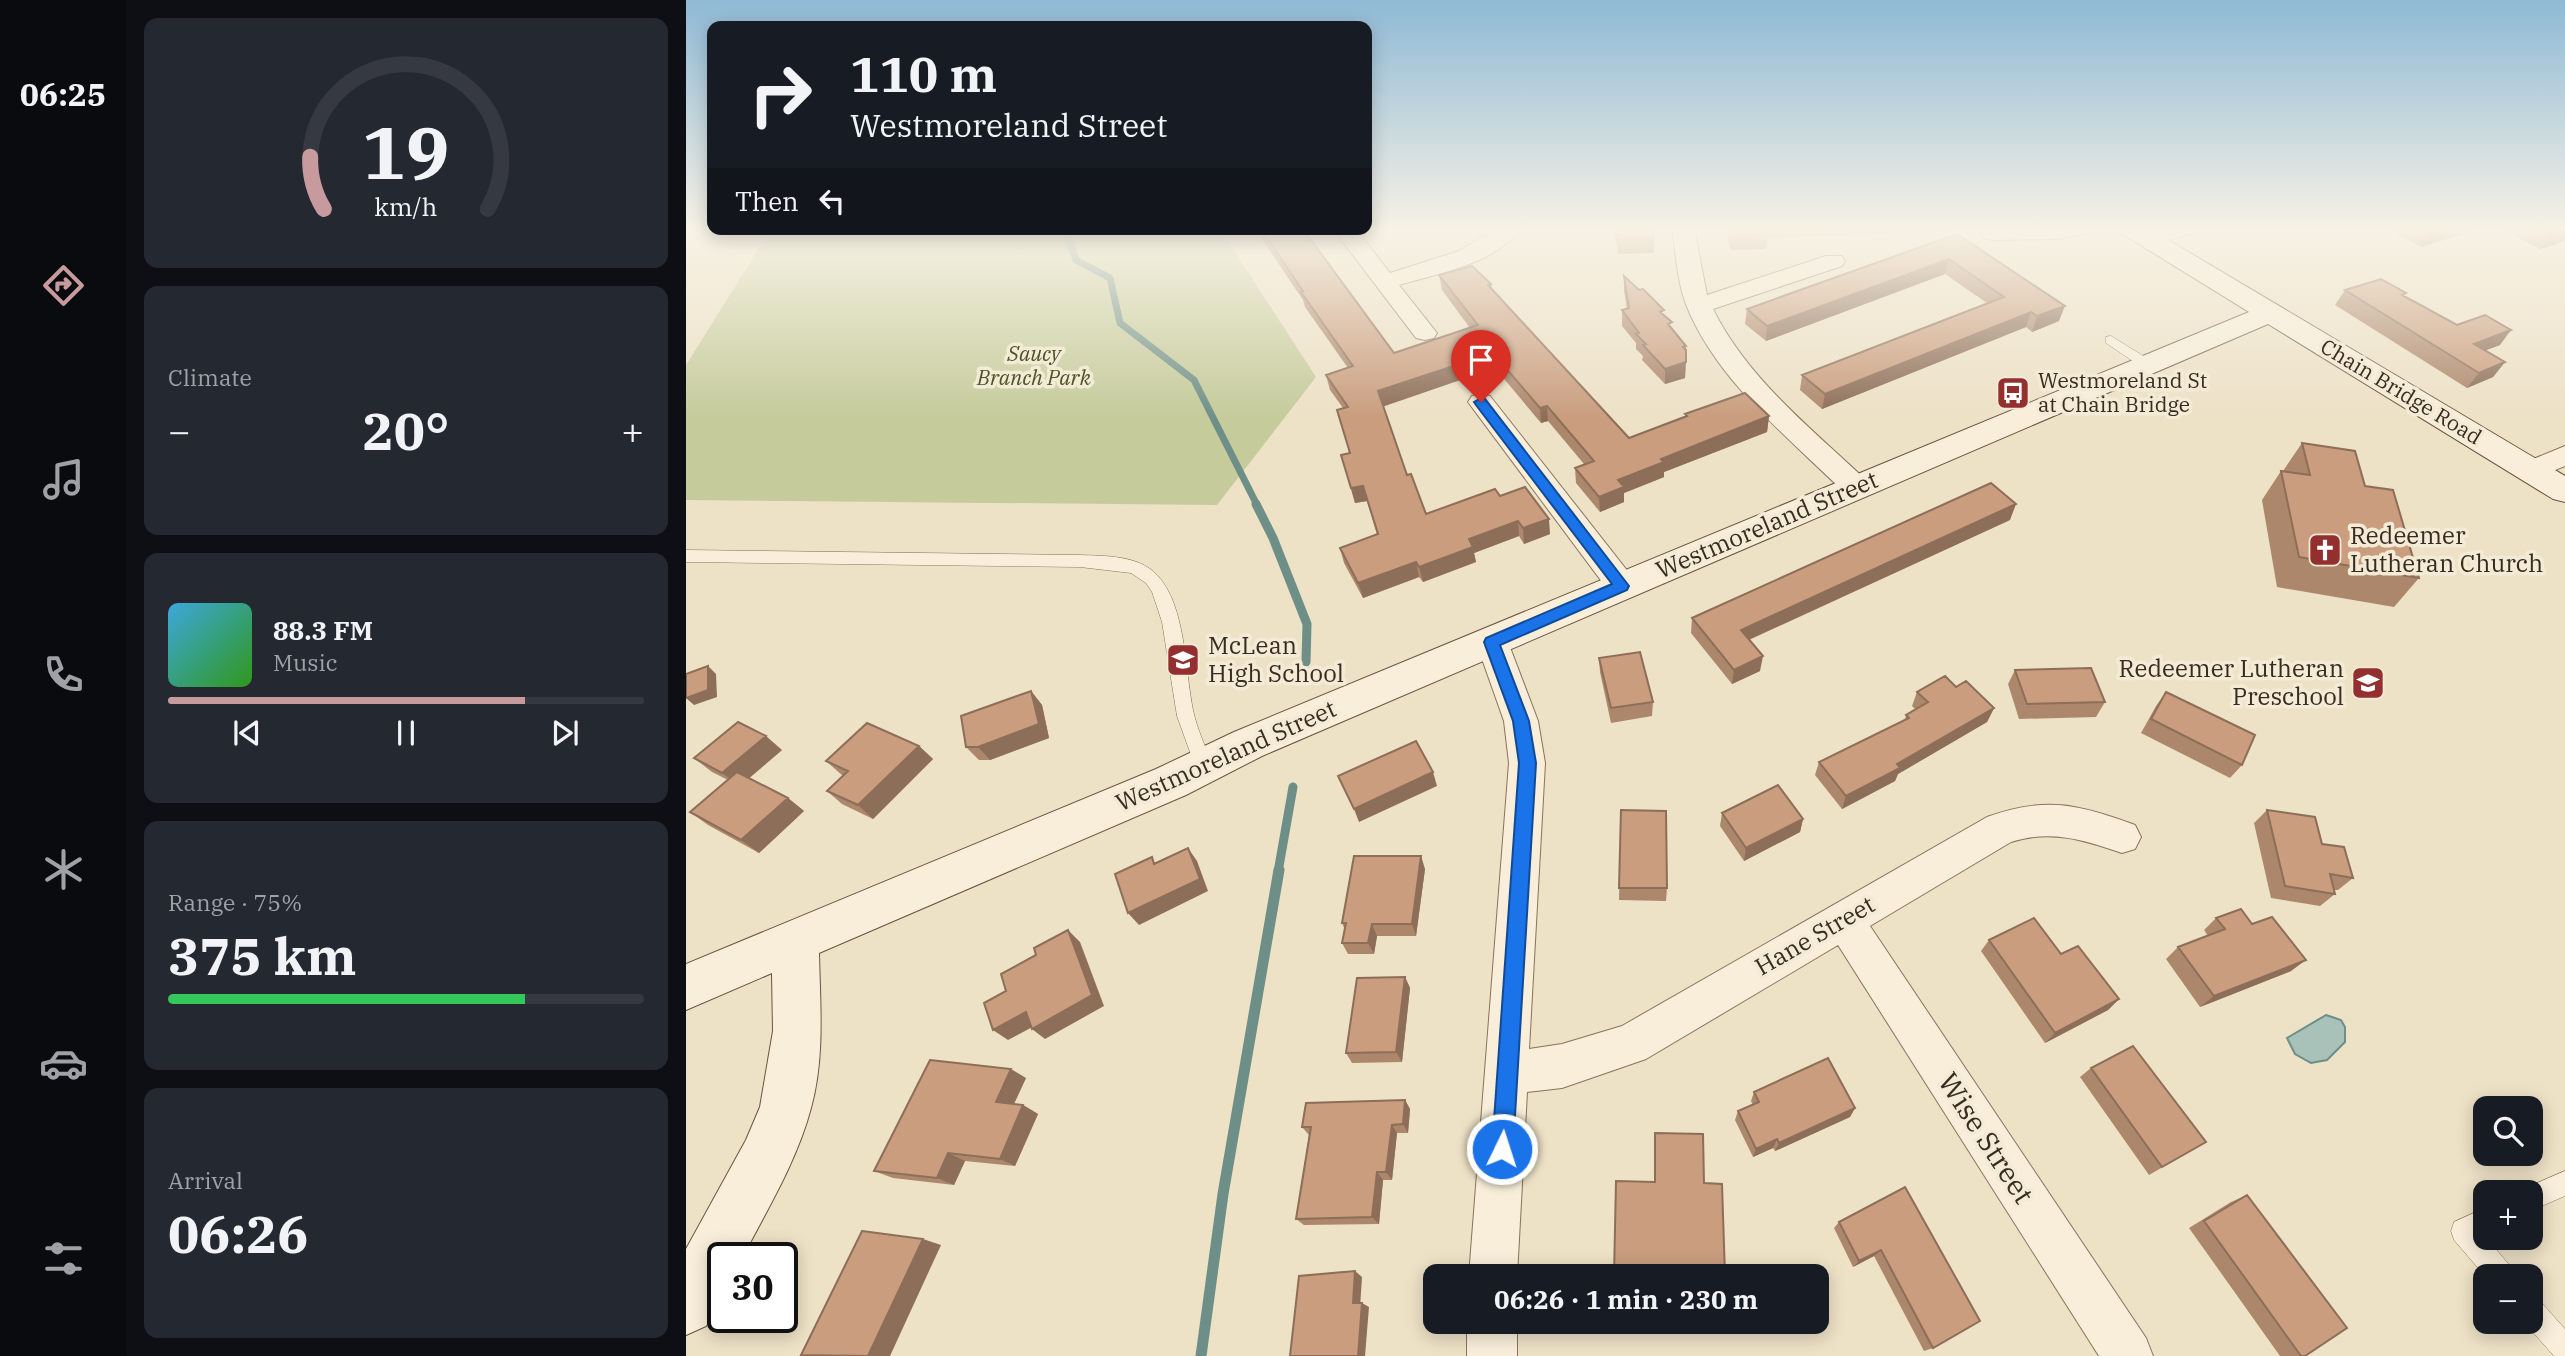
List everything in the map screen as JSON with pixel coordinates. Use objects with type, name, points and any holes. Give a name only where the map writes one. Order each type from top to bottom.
[{"type":"main road","name":"Chain Bridge Road","points":[[2234,291],[2565,491]]},
{"type":"main road","name":"Westmoreland Street","points":[[686,987],[1204,766],[1248,744],[2270,313]]},
{"type":"main road","points":[[686,1306],[765,1159],[786,1107],[797,1031],[796,941]]},
{"type":"street","points":[[1391,291],[1425,333]]},
{"type":"street","points":[[1696,291],[1699,306],[1712,332],[1752,384],[1856,487]]},
{"type":"street","points":[[1699,306],[1743,291]]},
{"type":"street","points":[[1481,402],[1622,586]]},
{"type":"street","points":[[2531,471],[2565,455]]},
{"type":"street","points":[[1492,642],[1521,721],[1527,763],[1494,1264]]},
{"type":"street","name":"Hane Street","points":[[1508,1073],[1562,1066],[1631,1044],[2000,828],[2029,819],[2058,818],[2092,824],[2122,837]]},
{"type":"street","name":"Wise Street","points":[[1844,920],[2128,1356]]},
{"type":"street","points":[[1492,1334],[1492,1356]]},
{"type":"lane","points":[[2111,340],[2148,365]]},
{"type":"lane","points":[[686,556],[1080,561],[1121,564],[1138,569],[1151,577],[1166,604],[1185,712],[1204,766]]},
{"type":"lane","points":[[2543,1193],[2565,1183]]},
{"type":"lane","points":[[2473,1226],[2463,1231],[2473,1243]]},
{"type":"lane","points":[[2479,1250],[2492,1264]]},
{"type":"lane","points":[[2543,1324],[2565,1349]]},
{"type":"green space","name":"Saucy Branch Park","points":[[732,291],[1260,291],[1316,377],[1217,505],[686,500],[686,365]]},
{"type":"water","points":[[2326,1015],[2341,1020],[2345,1027],[2345,1042],[2327,1060],[2311,1063],[2295,1054],[2287,1038]]},
{"type":"building","points":[[1349,291],[1394,353],[1478,325],[1452,291],[1494,291],[1629,438],[1687,416],[1685,414],[1745,393],[1769,416],[1661,459],[1664,462],[1618,480],[1624,487],[1599,497],[1575,468],[1594,461],[1547,406],[1540,408],[1493,353],[1378,391],[1407,475],[1411,474],[1426,514],[1495,489],[1500,496],[1525,487],[1549,519],[1523,528],[1518,521],[1469,539],[1473,547],[1419,567],[1416,562],[1358,583],[1340,548],[1378,534],[1363,486],[1351,488],[1341,455],[1350,453],[1337,410],[1348,407],[1326,375],[1353,366],[1301,292]]},
{"type":"building","points":[[1626,291],[1645,291],[1664,310],[1660,312],[1672,322],[1668,324],[1686,346],[1683,347],[1686,350],[1686,362],[1665,369],[1643,345],[1646,344],[1636,334],[1639,333],[1622,310],[1629,308]]},
{"type":"building","points":[[1797,291],[1861,291],[1767,326],[1747,309]]},
{"type":"building","points":[[1996,291],[2043,291],[2065,306],[2037,316],[2031,312],[1825,394],[1802,375],[2004,297]]},
{"type":"building","points":[[2347,291],[2403,291],[2406,293],[2402,295],[2457,325],[2485,315],[2511,330],[2474,344],[2505,362],[2479,373]]},
{"type":"building","points":[[2302,443],[2355,451],[2365,486],[2393,490],[2419,578],[2299,557],[2281,471],[2310,475]]},
{"type":"building","points":[[1991,483],[2016,504],[1741,630],[1763,656],[1734,670],[1692,618]]},
{"type":"building","points":[[1640,652],[1653,702],[1611,708],[1599,658]]},
{"type":"building","points":[[708,666],[708,690],[686,698],[686,674]]},
{"type":"building","points":[[2091,668],[2105,702],[2027,704],[2015,670]]},
{"type":"building","points":[[1945,676],[1956,687],[1966,681],[1994,708],[1897,764],[1900,768],[1846,796],[1819,762],[1909,718],[1906,715],[1928,702],[1917,692]]},
{"type":"building","points":[[1031,691],[1039,724],[978,747],[966,747],[961,716]]},
{"type":"building","points":[[2166,692],[2255,735],[2242,765],[2151,719]]},
{"type":"building","points":[[738,722],[766,736],[722,773],[694,758]]},
{"type":"building","points":[[867,723],[919,746],[858,805],[827,791],[848,771],[826,761]]},
{"type":"building","points":[[1416,741],[1433,772],[1354,809],[1338,776]]},
{"type":"building","points":[[737,772],[788,798],[741,840],[690,812]]},
{"type":"building","points":[[1778,785],[1803,819],[1746,848],[1722,813]]},
{"type":"building","points":[[1621,810],[1666,811],[1667,888],[1619,888]]},
{"type":"building","points":[[2267,810],[2315,817],[2322,844],[2344,847],[2353,878],[2330,874],[2335,894],[2285,886]]},
{"type":"building","points":[[1188,848],[1200,879],[1128,913],[1115,874],[1152,857],[1154,864]]},
{"type":"building","points":[[1354,856],[1421,856],[1412,924],[1372,924],[1368,943],[1342,943],[1346,923],[1342,923]]},
{"type":"building","points":[[2241,909],[2252,924],[2272,917],[2306,960],[2214,996],[2178,947],[2225,929],[2216,918]]},
{"type":"building","points":[[2034,918],[2061,954],[2078,946],[2119,999],[2055,1033],[1989,940]]},
{"type":"building","points":[[1068,930],[1092,995],[1032,1029],[1026,1012],[993,1030],[984,1003],[1006,991],[1001,974],[1036,955],[1034,948]]},
{"type":"building","points":[[1405,977],[1396,1052],[1346,1053],[1357,978]]},
{"type":"building","points":[[2133,1046],[2206,1142],[2162,1167],[2091,1068]]},
{"type":"building","points":[[1828,1058],[1855,1108],[1779,1143],[1777,1139],[1756,1149],[1738,1111],[1759,1102],[1754,1092]]},
{"type":"building","points":[[930,1060],[1011,1069],[996,1102],[1023,1105],[1000,1159],[948,1153],[937,1178],[874,1171]]},
{"type":"building","points":[[1405,1100],[1403,1124],[1392,1125],[1386,1172],[1377,1172],[1372,1217],[1296,1219],[1311,1127],[1302,1127],[1306,1103]]},
{"type":"building","points":[[1655,1133],[1703,1134],[1704,1183],[1722,1184],[1725,1264],[1614,1264],[1616,1181],[1655,1182]]},
{"type":"building","points":[[1905,1187],[1980,1321],[1933,1348],[1881,1250],[1859,1261],[1839,1222]]},
{"type":"building","points":[[2247,1195],[2347,1328],[2305,1356],[2301,1356],[2204,1221]]},
{"type":"building","points":[[862,1231],[923,1239],[868,1356],[801,1355]]},
{"type":"building","points":[[1355,1271],[1353,1303],[1362,1303],[1358,1356],[1290,1356],[1299,1276]]},
{"type":"waterway","points":[[1113,291],[1120,323],[1194,380],[1257,505]]},
{"type":"waterway","points":[[1256,504],[1273,538],[1307,624],[1306,662]]},
{"type":"waterway","points":[[1278,872],[1293,787]]},
{"type":"waterway","points":[[1201,1356],[1223,1194],[1279,870]]},
{"type":"place","name":"Westmoreland St at Chain Bridge","points":[[2013,393]]},
{"type":"place","name":"Redeemer Lutheran Church","points":[[2325,550]]},
{"type":"place","name":"McLean High School","points":[[1183,660]]},
{"type":"place","name":"Redeemer Lutheran Preschool","points":[[2368,683]]},
{"type":"route","points":[[1481,402],[1622,586],[1492,642],[1521,721],[1527,763],[1502,1149]]}]
